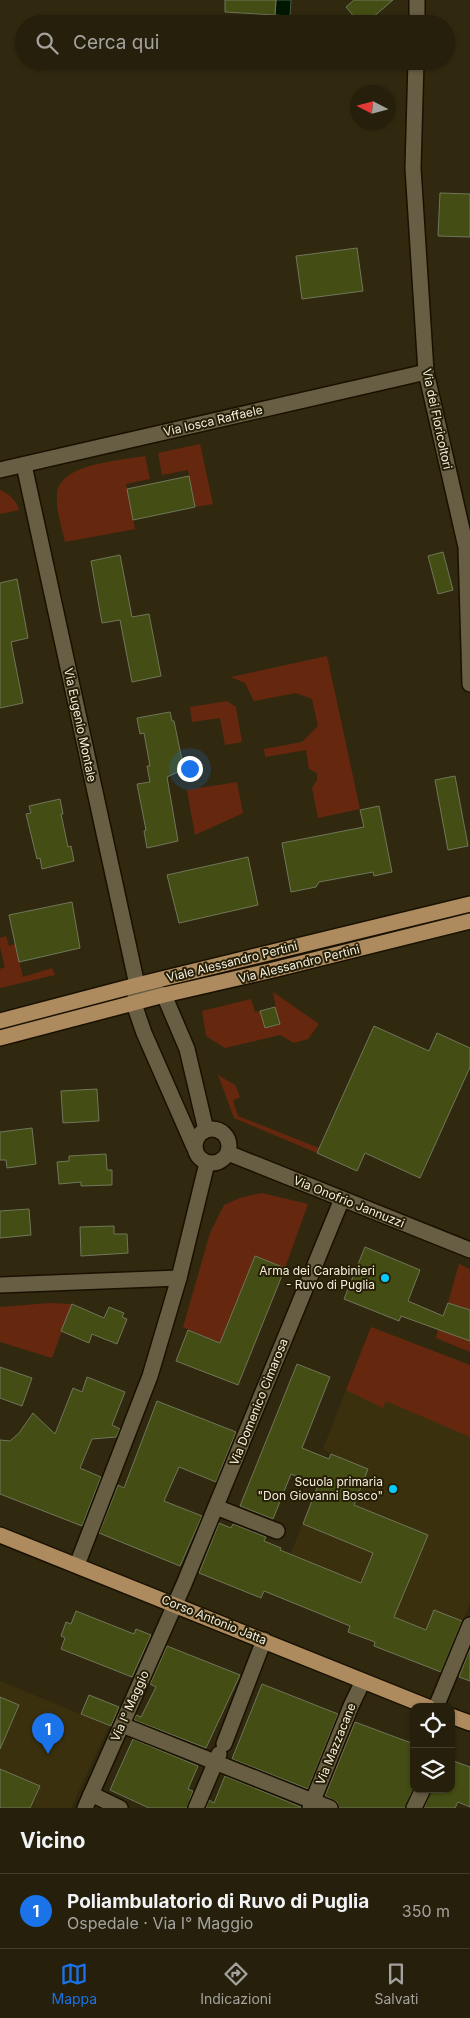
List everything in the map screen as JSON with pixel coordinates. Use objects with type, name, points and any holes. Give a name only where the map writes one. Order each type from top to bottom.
[{"type":"main road","name":"Viale Alessandro Pertini","points":[[0,1021],[137,985],[468,904]]},
{"type":"main road","name":"Via Alessandro Pertini","points":[[134,1004],[164,995],[467,922]]},
{"type":"main road","points":[[0,1038],[134,1004]]},
{"type":"main road","name":"Corso Antonio Jatta","points":[[0,1535],[418,1703]]},
{"type":"street","points":[[416,15],[417,0]]},
{"type":"street","name":"Via dei Floricoltori","points":[[416,70],[413,168],[426,372],[466,546],[470,684]]},
{"type":"street","name":"Via Iosca Raffaele","points":[[0,470],[426,372]]},
{"type":"street","name":"Via Eugenio Montale","points":[[24,465],[137,985]]},
{"type":"street","points":[[194,1147],[198,1137],[206,1130],[212,1129],[222,1132],[229,1142],[228,1153],[222,1161],[212,1164],[198,1157],[144,1033],[134,1004],[137,985],[164,995],[187,1049],[206,1130]]},
{"type":"street","name":"Via Onofrio Jannuzzi","points":[[228,1153],[470,1250]]},
{"type":"street","points":[[77,1565],[150,1376],[179,1278],[207,1163]]},
{"type":"street","name":"Via Domenico Cimarosa","points":[[175,1604],[342,1199]]},
{"type":"street","points":[[0,1285],[179,1278]]},
{"type":"street","points":[[216,1506],[277,1530]]},
{"type":"street","name":"Via I° Maggio","points":[[88,1801],[175,1604]]},
{"type":"street","points":[[438,1703],[470,1625]]},
{"type":"street","points":[[196,1808],[264,1640]]},
{"type":"street","name":"Via Mazzacane","points":[[312,1804],[351,1706],[364,1681]]},
{"type":"street","points":[[122,1724],[220,1752],[312,1804],[330,1808]]},
{"type":"street","points":[[414,1808],[421,1793]]},
{"type":"street","points":[[88,1801],[120,1808]]},
{"type":"shaded area","points":[[276,0],[291,0],[290,15],[275,15]]},
{"type":"shaded area","points":[[200,444],[213,504],[195,507],[188,470],[162,475],[158,453]]},
{"type":"shaded area","points":[[145,456],[150,479],[126,484],[135,529],[65,542],[58,513],[57,496],[60,485],[67,477],[78,470],[106,462]]},
{"type":"shaded area","points":[[0,490],[12,498],[19,510],[0,514]]},
{"type":"shaded area","points":[[327,656],[360,809],[318,818],[312,788],[317,780],[317,773],[309,769],[306,750],[265,757],[264,749],[302,742],[318,726],[312,699],[296,693],[254,701],[245,683],[231,677]]},
{"type":"shaded area","points":[[227,701],[236,707],[242,742],[225,745],[220,718],[192,722],[190,707]]},
{"type":"shaded area","points":[[237,782],[243,813],[195,835],[187,790]]},
{"type":"shaded area","points":[[6,936],[9,946],[15,944],[23,977],[52,968],[55,975],[0,988],[0,969],[5,967],[0,947],[0,938]]},
{"type":"shaded area","points":[[273,992],[319,1024],[308,1039],[294,1043],[280,1035],[225,1048],[206,1036],[202,1011],[251,999],[255,1012],[260,1011],[265,1028],[279,1025]]},
{"type":"shaded area","points":[[218,1075],[235,1085],[240,1097],[233,1101],[238,1116],[319,1148],[317,1153],[234,1118]]},
{"type":"shaded area","points":[[262,1193],[308,1204],[285,1268],[255,1256],[220,1343],[183,1327],[210,1233],[224,1205],[240,1198]]},
{"type":"shaded area","points":[[459,1264],[470,1269],[470,1310],[448,1303]]},
{"type":"shaded area","points":[[50,1303],[72,1304],[52,1358],[0,1342],[0,1307]]},
{"type":"shaded area","points":[[439,1326],[454,1331],[453,1335],[470,1341],[470,1352],[436,1338]]},
{"type":"shaded area","name":"Scuola primaria \"Don Giovanni Bosco\"","points":[[371,1327],[470,1365],[470,1603],[443,1672],[374,1646],[379,1633],[274,1595],[331,1454],[323,1449]]},
{"type":"shaded area","points":[[371,1327],[470,1365],[470,1437],[386,1401],[383,1408],[346,1390]]},
{"type":"shaded area","points":[[0,1681],[109,1726],[71,1808],[0,1808]]},
{"type":"building","points":[[225,0],[276,0],[275,15],[225,12]]},
{"type":"building","points":[[354,0],[393,0],[376,15],[353,15],[346,7]]},
{"type":"building","points":[[440,193],[470,194],[470,237],[438,236]]},
{"type":"building","points":[[357,248],[363,291],[302,299],[296,256]]},
{"type":"building","points":[[189,476],[195,507],[133,520],[127,489]]},
{"type":"building","points":[[443,552],[453,590],[438,594],[428,556]]},
{"type":"building","points":[[120,555],[132,617],[149,614],[161,676],[132,682],[120,620],[102,623],[91,561]]},
{"type":"building","points":[[17,579],[28,638],[11,642],[23,703],[0,708],[0,583]]},
{"type":"building","points":[[170,712],[172,721],[174,721],[183,765],[180,765],[178,772],[167,777],[178,841],[147,848],[144,831],[146,830],[137,784],[150,782],[147,766],[150,766],[144,733],[140,734],[137,718]]},
{"type":"building","points":[[455,776],[468,846],[448,850],[435,780]]},
{"type":"building","points":[[60,799],[68,847],[71,846],[74,861],[42,869],[40,858],[37,859],[26,814],[31,813],[29,806]]},
{"type":"building","points":[[379,806],[392,872],[374,876],[373,872],[319,882],[316,887],[291,892],[282,843],[364,827],[360,810]]},
{"type":"building","points":[[248,857],[258,905],[179,923],[167,875]]},
{"type":"building","points":[[72,902],[80,948],[19,962],[9,915]]},
{"type":"building","points":[[275,1007],[280,1024],[265,1028],[260,1011]]},
{"type":"building","points":[[374,1026],[429,1051],[437,1033],[470,1048],[470,1067],[420,1178],[365,1153],[357,1171],[317,1153]]},
{"type":"building","points":[[97,1089],[99,1121],[63,1123],[61,1091]]},
{"type":"building","points":[[32,1128],[36,1164],[7,1168],[6,1160],[0,1160],[0,1132]]},
{"type":"building","points":[[106,1154],[107,1170],[112,1170],[112,1185],[81,1186],[81,1182],[59,1184],[57,1162],[69,1161],[69,1156]]},
{"type":"building","points":[[29,1209],[31,1235],[0,1238],[0,1211]]},
{"type":"building","points":[[114,1226],[114,1234],[127,1234],[128,1253],[81,1256],[80,1227]]},
{"type":"building","name":"Arma dei Carabinieri - Ruvo di Puglia","points":[[365,1247],[420,1270],[408,1301],[443,1316],[448,1303],[470,1310],[470,1341],[401,1316],[399,1321],[344,1299]]},
{"type":"building","points":[[255,1256],[285,1268],[238,1385],[176,1361],[188,1330],[220,1343]]},
{"type":"building","points":[[72,1304],[104,1318],[109,1307],[124,1313],[122,1317],[127,1319],[117,1344],[92,1334],[89,1343],[61,1331]]},
{"type":"building","points":[[297,1364],[330,1377],[302,1448],[329,1459],[331,1454],[368,1469],[354,1505],[428,1535],[394,1617],[426,1630],[434,1610],[462,1621],[441,1672],[374,1646],[375,1642],[348,1632],[350,1626],[264,1591],[261,1598],[199,1573],[219,1523],[231,1528],[233,1524],[266,1537],[264,1541],[281,1548],[280,1550],[361,1583],[373,1553],[303,1524],[318,1485],[291,1474],[273,1519],[240,1506]]},
{"type":"building","points":[[0,1367],[32,1378],[22,1406],[0,1398]]},
{"type":"building","points":[[87,1377],[125,1392],[112,1425],[120,1429],[116,1437],[92,1439],[80,1468],[101,1477],[82,1526],[0,1494],[0,1440],[10,1441],[19,1433],[33,1413],[55,1434],[73,1388],[82,1392]]},
{"type":"building","points":[[157,1401],[236,1432],[216,1482],[179,1467],[164,1501],[202,1516],[180,1566],[99,1533],[118,1485],[124,1488]]},
{"type":"building","points":[[76,1611],[134,1634],[136,1629],[151,1635],[132,1677],[61,1649],[65,1638],[61,1636],[66,1622],[71,1624]]},
{"type":"building","points":[[167,1646],[240,1675],[206,1748],[134,1720],[136,1715],[141,1717],[156,1687],[150,1684]]},
{"type":"building","points":[[470,1649],[470,1681],[459,1677]]},
{"type":"building","points":[[262,1684],[338,1714],[308,1789],[232,1759]]},
{"type":"building","points":[[89,1695],[119,1707],[111,1726],[81,1714]]},
{"type":"building","points":[[0,1697],[19,1705],[0,1749]]},
{"type":"building","points":[[355,1722],[410,1743],[411,1793],[405,1808],[339,1808],[337,1802],[325,1796]]},
{"type":"building","points":[[133,1739],[198,1766],[188,1789],[193,1791],[187,1808],[149,1808],[110,1790]]},
{"type":"building","points":[[455,1761],[470,1767],[470,1807],[458,1802],[455,1808],[424,1808],[430,1793],[455,1793]]},
{"type":"building","points":[[0,1769],[40,1786],[30,1808],[0,1808]]},
{"type":"building","points":[[225,1776],[301,1808],[206,1808],[209,1800],[214,1803]]},
{"type":"place","name":"Arma dei Carabinieri - Ruvo di Puglia","points":[[385,1278]]},
{"type":"place","name":"Scuola primaria \"Don Giovanni Bosco\"","points":[[393,1489]]},
{"type":"place","name":"Poliambulatorio di Ruvo di Puglia","points":[[48,1754]]}]
